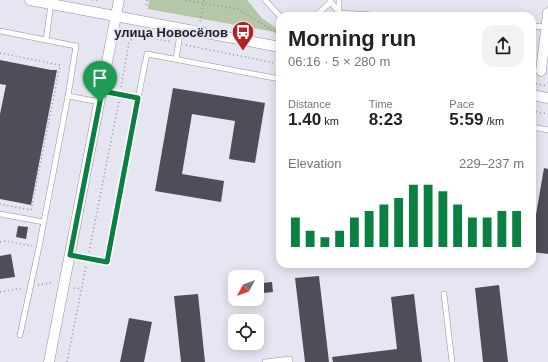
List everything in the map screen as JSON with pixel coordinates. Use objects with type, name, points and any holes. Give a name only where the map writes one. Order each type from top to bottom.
[{"type":"street","points":[[30,0],[276,46]]},
{"type":"street","points":[[49,362],[119,0]]},
{"type":"street","points":[[541,71],[546,48],[548,13]]},
{"type":"street","points":[[536,96],[548,98]]},
{"type":"lane","points":[[266,0],[276,12]]},
{"type":"lane","points":[[339,0],[339,12]]},
{"type":"lane","points":[[319,12],[330,1],[339,12]]},
{"type":"lane","points":[[46,40],[51,4]]},
{"type":"lane","points":[[536,26],[546,27]]},
{"type":"lane","points":[[176,59],[181,28]]},
{"type":"lane","points":[[0,31],[76,46],[44,222],[20,335]]},
{"type":"lane","points":[[70,255],[107,262],[147,54],[276,78]]},
{"type":"lane","points":[[102,91],[138,98]]},
{"type":"lane","points":[[68,96],[100,102]]},
{"type":"lane","points":[[536,128],[548,130]]},
{"type":"lane","points":[[0,214],[44,222]]},
{"type":"lane","points":[[444,294],[452,362]]},
{"type":"lane","points":[[265,362],[290,359],[290,362]]},
{"type":"path","points":[[92,0],[98,0]]},
{"type":"path","points":[[146,5],[147,0]]},
{"type":"path","points":[[186,0],[238,9],[276,33]]},
{"type":"path","points":[[200,21],[204,0]]},
{"type":"path","points":[[0,53],[60,65],[31,210],[0,204]]},
{"type":"path","points":[[536,84],[548,86]]},
{"type":"path","points":[[536,112],[548,114]]},
{"type":"path","points":[[0,242],[6,241],[39,247]]},
{"type":"path","points":[[0,292],[50,283],[82,289]]},
{"type":"green space","points":[[149,0],[247,0],[262,18],[276,28],[276,32],[148,9]]},
{"type":"building","points":[[0,60],[57,70],[31,205],[0,199],[0,114],[6,85],[0,84]]},
{"type":"building","points":[[173,88],[265,103],[255,163],[229,159],[235,121],[192,114],[182,174],[224,181],[221,202],[155,191]]},
{"type":"building","points":[[544,168],[548,169],[548,254],[536,252],[536,214]]},
{"type":"building","points":[[18,226],[28,227],[26,239],[16,237]]},
{"type":"building","points":[[11,254],[15,277],[0,279],[0,256]]},
{"type":"building","points":[[319,276],[329,362],[305,362],[295,278]]},
{"type":"building","points":[[272,282],[273,292],[264,293],[264,283]]},
{"type":"building","points":[[499,285],[508,362],[483,362],[475,288]]},
{"type":"building","points":[[198,294],[205,362],[181,362],[174,296]]},
{"type":"building","points":[[414,294],[422,362],[333,362],[332,357],[397,349],[391,297]]},
{"type":"building","points":[[129,318],[152,322],[144,362],[120,362]]},
{"type":"place","name":"улица Новосёлов","points":[[243,52]]},
{"type":"route","points":[[102,91],[138,98],[107,262],[70,255],[100,102],[102,91]]}]
